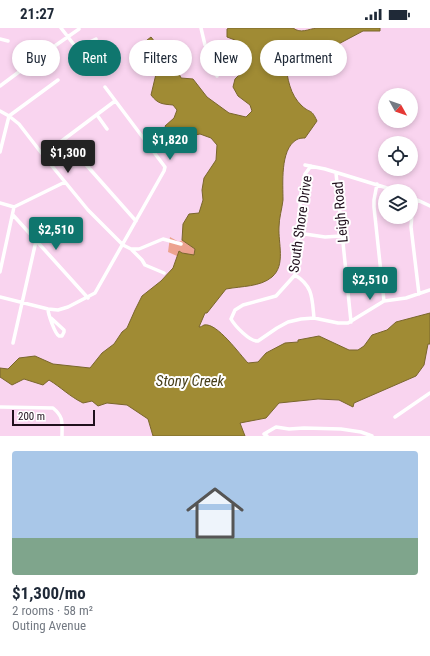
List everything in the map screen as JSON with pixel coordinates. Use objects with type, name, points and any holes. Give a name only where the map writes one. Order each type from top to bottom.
[{"type":"street","points":[[61,28],[70,40]]},
{"type":"street","points":[[201,28],[204,40]]},
{"type":"street","points":[[0,86],[39,56],[79,29]]},
{"type":"street","points":[[0,39],[8,41]]},
{"type":"street","points":[[0,152],[9,116],[58,80]]},
{"type":"street","points":[[0,297],[48,309],[58,310],[68,308],[95,293],[164,171],[165,167],[105,87]]},
{"type":"street","points":[[42,155],[115,101]]},
{"type":"street","points":[[0,111],[19,124],[42,155],[88,210],[123,245],[131,249],[145,265],[164,273]]},
{"type":"street","points":[[97,115],[107,129]]},
{"type":"street","points":[[81,159],[136,221]]},
{"type":"street","points":[[305,165],[377,184],[374,207],[384,301]]},
{"type":"street","name":"South Shore Drive","points":[[311,166],[305,174],[302,185],[294,275],[276,296],[240,306],[235,310],[231,318],[249,338],[256,341],[264,338],[288,322],[314,318]]},
{"type":"street","name":"Leigh Road","points":[[336,173],[341,236],[351,322]]},
{"type":"street","points":[[0,203],[14,207],[65,182]]},
{"type":"street","points":[[418,200],[430,206]]},
{"type":"street","points":[[0,272],[14,207]]},
{"type":"street","points":[[13,215],[88,298]]},
{"type":"street","points":[[411,224],[419,294]]},
{"type":"street","points":[[298,233],[325,237],[341,236]]},
{"type":"street","points":[[131,249],[139,249],[163,239],[181,244]]},
{"type":"street","points":[[13,343],[36,241]]},
{"type":"street","points":[[294,275],[303,280],[310,289],[314,318],[342,324],[351,322],[384,301],[406,298],[430,290]]},
{"type":"street","points":[[48,309],[48,314],[51,318],[56,334],[62,336],[64,330],[51,318]]},
{"type":"street","points":[[395,418],[430,393]]},
{"type":"street","points":[[0,407],[53,408],[58,412],[62,420],[62,436]]},
{"type":"street","points":[[265,435],[276,426],[289,429],[341,429],[361,432],[372,436]]},
{"type":"shaded area","points":[[170,237],[179,242],[182,240],[195,249],[194,256],[179,251],[177,256],[168,252]]},
{"type":"water","name":"Stony Creek","points":[[293,28],[302,31],[317,28],[380,28],[380,31],[363,31],[346,40],[260,40],[260,76],[287,76],[292,92],[298,102],[312,113],[317,121],[305,138],[297,139],[287,151],[283,177],[283,200],[279,224],[280,260],[276,272],[272,277],[262,283],[226,289],[207,313],[205,313],[199,327],[209,325],[222,334],[248,363],[258,362],[266,353],[285,343],[298,342],[298,340],[319,336],[349,350],[358,350],[364,346],[372,335],[387,330],[396,322],[430,313],[430,344],[428,344],[424,365],[416,376],[354,403],[353,407],[339,400],[318,399],[279,403],[266,418],[240,423],[245,436],[153,436],[148,419],[127,405],[107,403],[98,406],[92,401],[83,403],[49,380],[43,385],[24,379],[12,385],[0,377],[0,368],[8,369],[19,358],[35,356],[53,364],[90,368],[102,353],[114,344],[122,332],[127,328],[142,296],[161,281],[173,268],[179,251],[194,255],[195,249],[182,240],[183,224],[189,214],[199,213],[203,200],[202,190],[204,178],[216,160],[217,145],[211,138],[200,134],[186,137],[167,130],[165,126],[174,118],[177,110],[173,105],[158,102],[151,95],[156,76],[180,76],[181,78],[193,79],[207,97],[229,113],[246,117],[252,111],[250,105],[238,96],[233,87],[235,79],[238,76],[252,76],[252,40],[235,40],[227,37],[227,29]]}]
